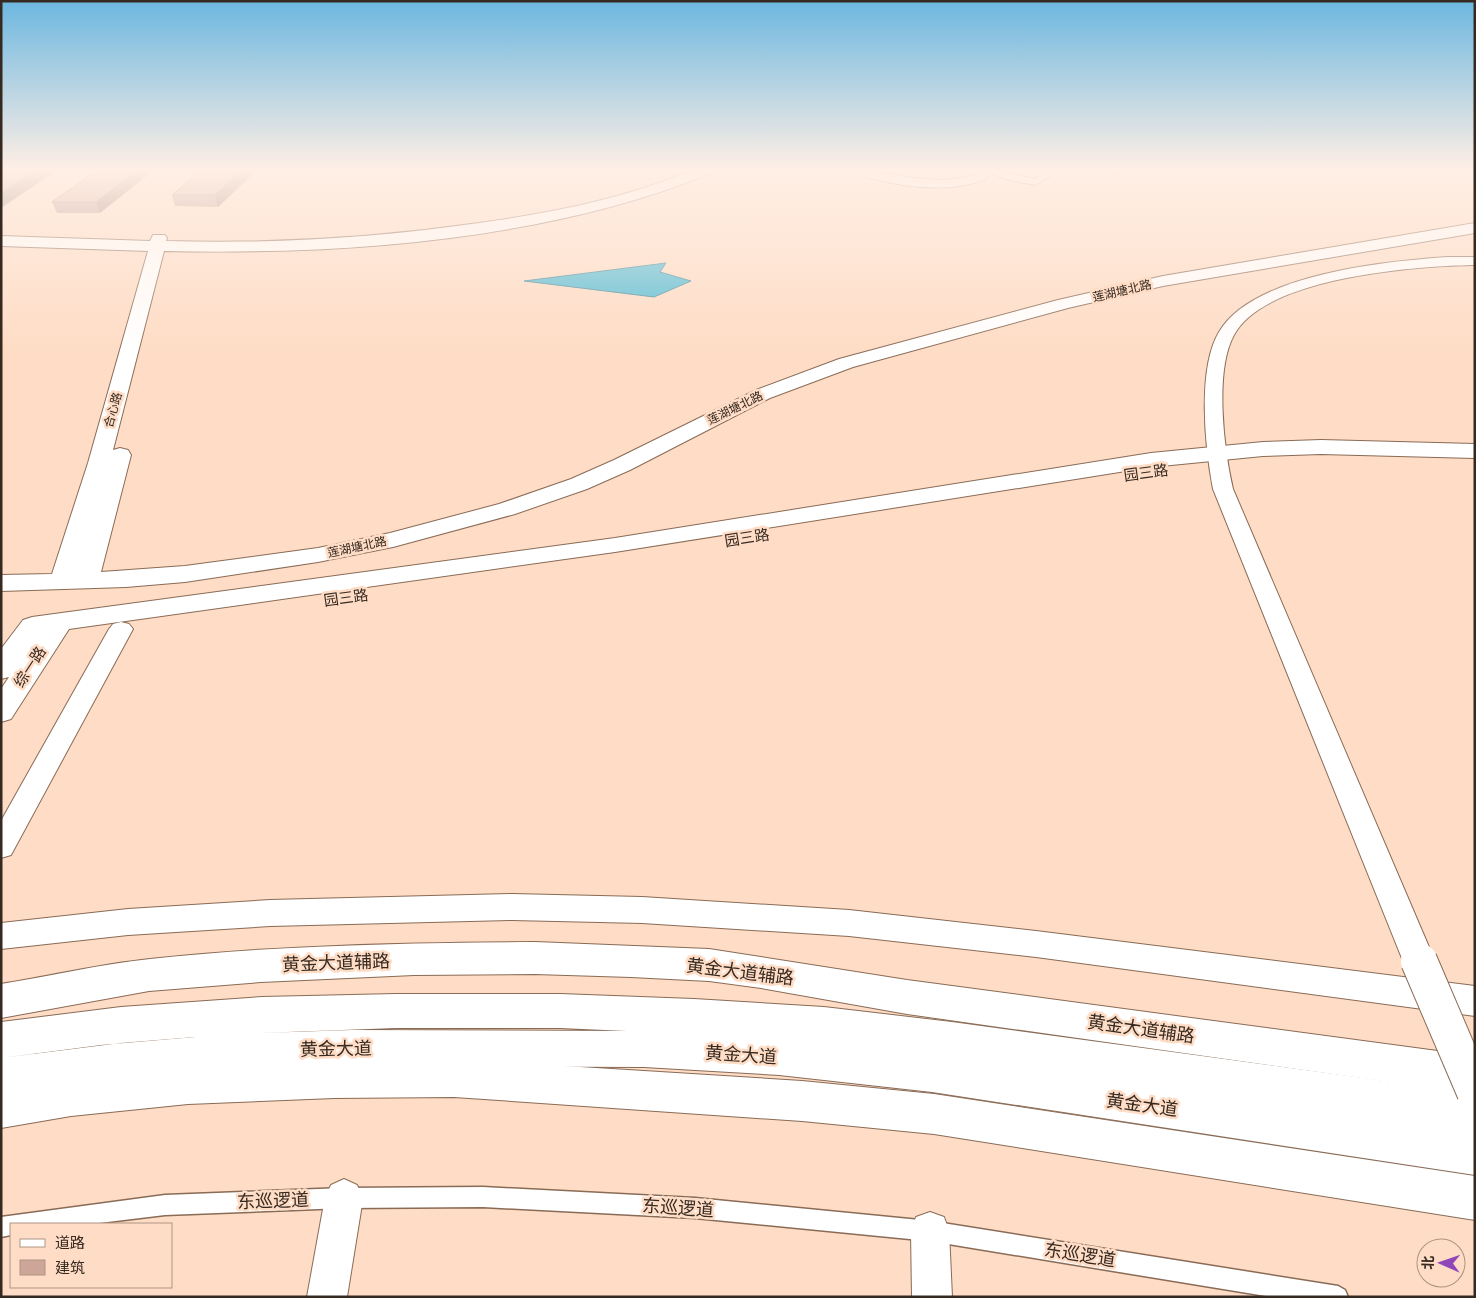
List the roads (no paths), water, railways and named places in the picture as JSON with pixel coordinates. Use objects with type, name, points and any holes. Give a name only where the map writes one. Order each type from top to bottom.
[{"type":"main road","points":[[1,241],[166,242],[280,239],[409,232]]},
{"type":"main road","points":[[1,234],[261,247],[344,243],[446,232]]},
{"type":"main road","name":"莲湖塘北路","points":[[87,575],[249,555],[326,541],[449,514],[536,488],[606,460],[749,390],[799,370],[847,355],[1046,301],[1156,276],[1419,232]]},
{"type":"main road","name":"莲湖塘北路","points":[[1,583],[63,576],[166,576],[249,566],[327,553],[455,525],[579,484],[622,465],[763,394],[846,363],[1064,304],[1163,281],[1454,232]]},
{"type":"main road","points":[[160,309],[166,242]]},
{"type":"main road","name":"合心路","points":[[63,576],[166,242]]},
{"type":"main road","name":"合心路","points":[[87,575],[153,335]]},
{"type":"main road","name":"园三路","points":[[40,633],[197,604],[615,545],[1065,472],[1217,459],[1320,447],[1475,451]]},
{"type":"main road","name":"园三路","points":[[40,633],[121,629],[513,574],[759,536],[1217,459],[1348,457],[1475,461]]},
{"type":"main road","name":"莲湖塘北路","points":[[1,572],[63,576]]},
{"type":"main road","name":"综一路","points":[[1,670],[40,633]]},
{"type":"main road","name":"综一路","points":[[1,712],[40,633]]},
{"type":"main road","name":"黄金大道辅路","points":[[1,1001],[149,975],[261,966],[424,959],[534,958],[631,961],[709,965],[761,972],[907,997],[1475,1075]]},
{"type":"main road","points":[[1,1040],[121,1025],[262,1014],[396,1011],[560,1011],[694,1016],[824,1026],[952,1040],[1475,1113]]},
{"type":"main road","name":"黄金大道","points":[[1,1077],[101,1064],[228,1052],[352,1048],[644,1049],[779,1057],[932,1074],[1475,1154]]},
{"type":"main road","points":[[1,1108],[71,1097],[188,1086],[334,1079],[454,1078],[792,1100],[934,1114],[1475,1198]]},
{"type":"street","points":[[1475,261],[1420,262],[1333,277],[1293,288],[1273,296],[1242,314],[1227,332],[1219,346],[1215,411],[1217,459],[1223,489],[1475,1092]]},
{"type":"street","points":[[1,847],[121,629]]},
{"type":"street","points":[[1,936],[128,922],[270,913],[493,908],[642,910],[849,923],[1036,944],[1475,1001]]},
{"type":"street","points":[[327,1297],[344,1198]]},
{"type":"street","points":[[930,1231],[932,1297]]},
{"type":"lane","name":"东巡逻道","points":[[20,1223],[165,1205],[344,1198],[483,1197],[694,1208],[930,1231],[1338,1297]]},
{"type":"water","points":[[666,263],[660,272],[691,281],[654,297],[524,281]]}]
